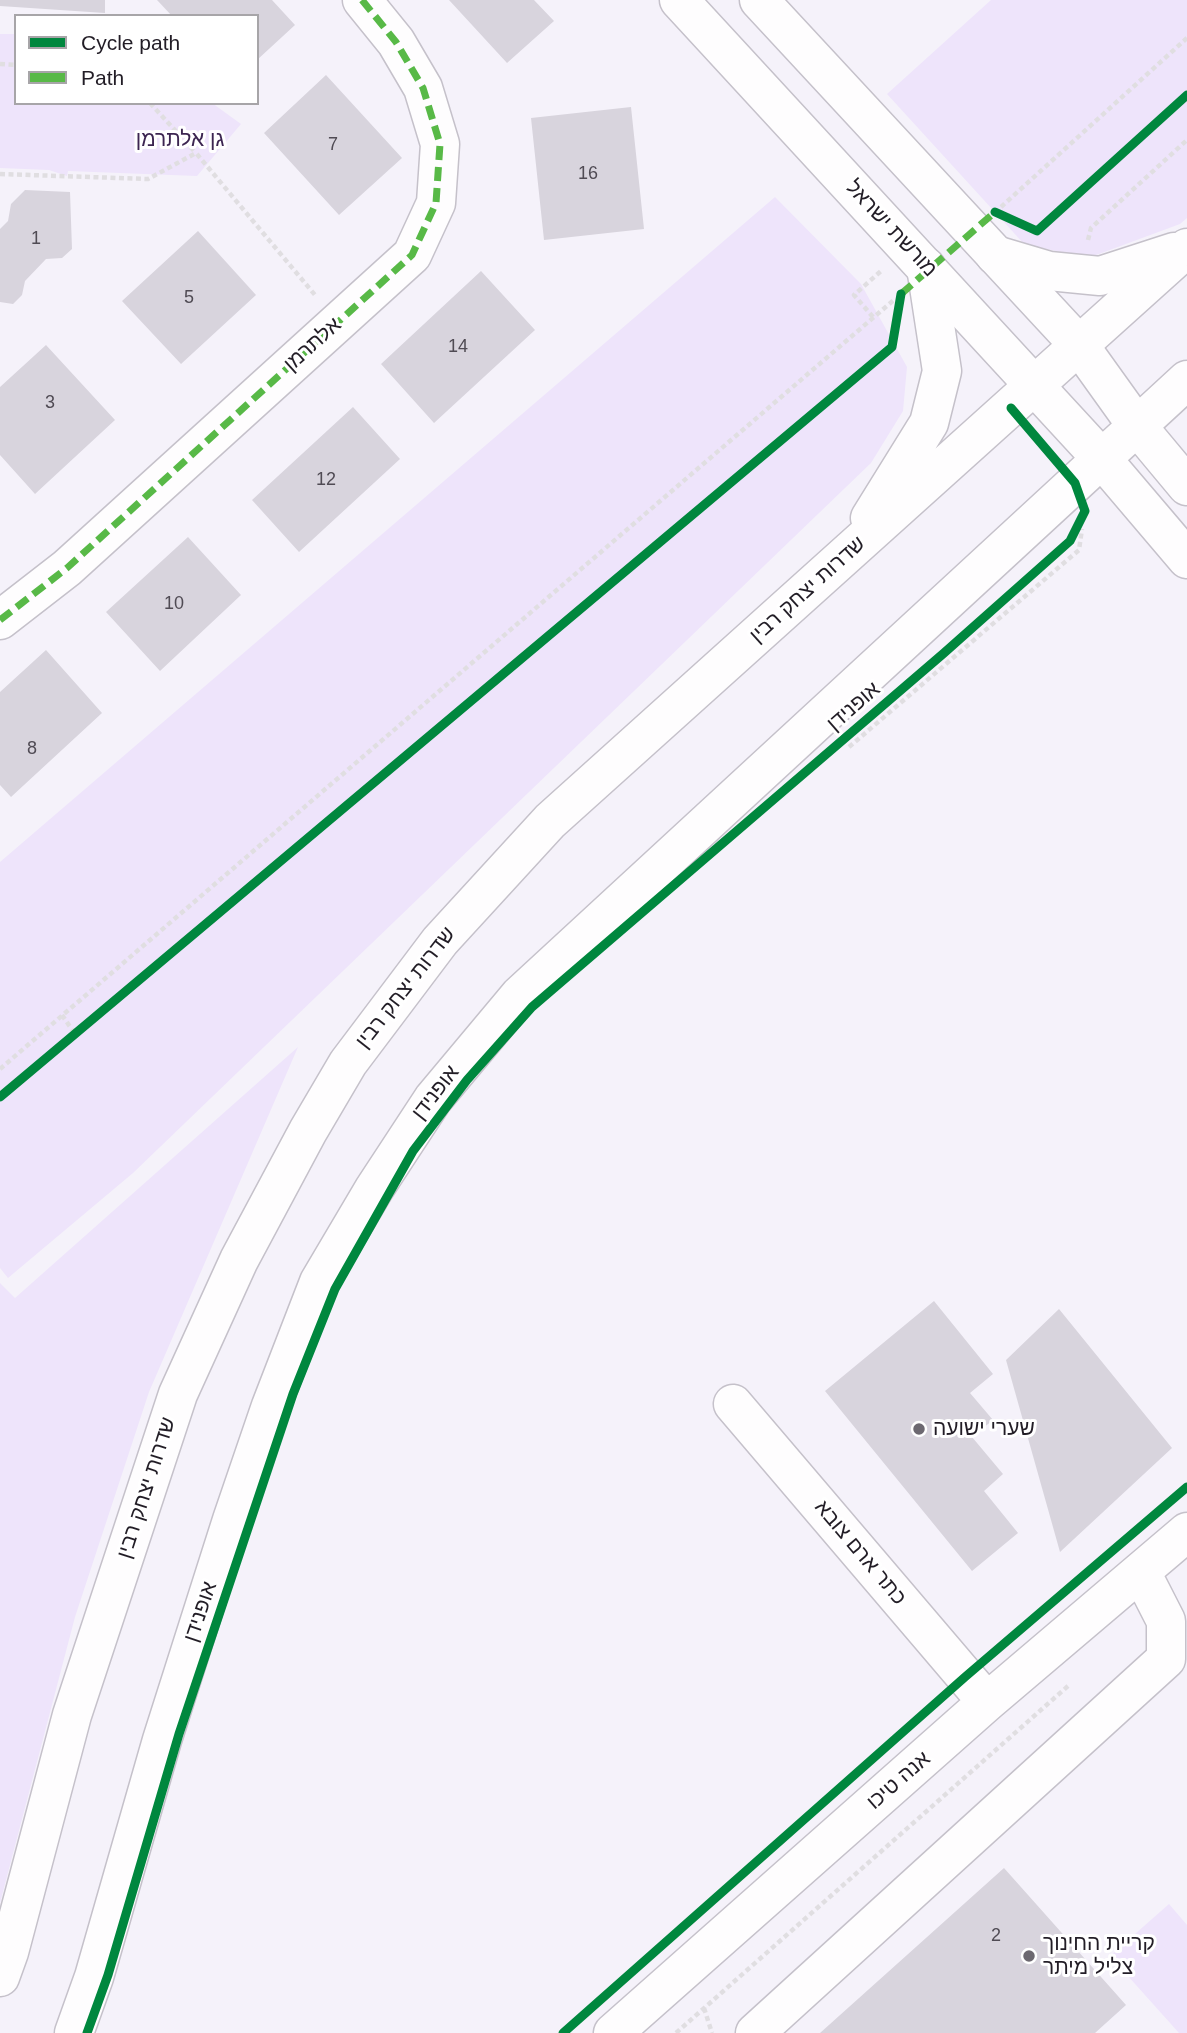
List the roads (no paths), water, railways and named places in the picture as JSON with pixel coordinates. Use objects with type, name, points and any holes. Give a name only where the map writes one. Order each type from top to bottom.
[{"type":"main road","name":"אלתרמן","points":[[0,620],[67,568],[412,255],[436,203],[440,144],[423,88],[396,42],[362,0]]},
{"type":"main road","name":"מורשת ישראל","points":[[679,0],[911,269],[1035,386],[1088,484],[1187,559]]},
{"type":"main road","points":[[759,0],[1079,345],[1137,426],[1187,486]]},
{"type":"main road","points":[[995,255],[1049,271],[1100,276],[1186,248]]},
{"type":"main road","name":"שדרות יצחק רבין","points":[[0,1978],[72,1715],[178,1394],[239,1260],[308,1130],[348,1063],[440,941],[550,821],[1186,248]]},
{"type":"main road","points":[[846,556],[929,423],[942,371],[911,269]]},
{"type":"main road","points":[[74,2033],[94,1977],[162,1740],[271,1406],[319,1282],[374,1189],[433,1099],[520,995],[1088,484],[1137,426],[1187,380]]},
{"type":"main road","name":"כתר ארם צובא","points":[[733,1404],[987,1702]]},
{"type":"main road","name":"אנה טיכו","points":[[613,2033],[987,1702],[1187,1532]]},
{"type":"main road","points":[[755,2033],[1166,1659],[1166,1621],[1140,1572]]},
{"type":"place","name":"שערי ישועה","points":[[919,1429]]},
{"type":"place","name":"קריית החינוך צליל מיתר","points":[[1029,1956]]},
{"type":"park label","name":"גן אלתרמן","points":[[180,140]]}]
